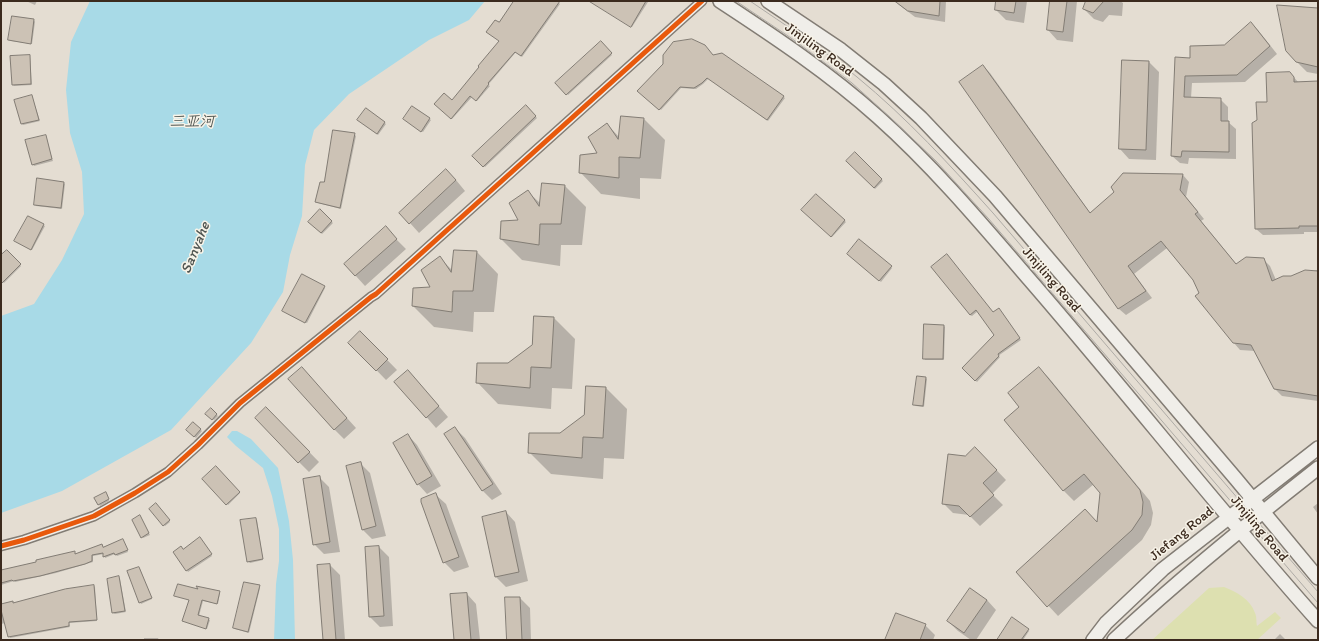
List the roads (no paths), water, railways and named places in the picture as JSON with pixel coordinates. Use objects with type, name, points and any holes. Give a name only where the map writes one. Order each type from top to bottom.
[{"type":"main road","name":"Jinjiling Road","points":[[720,1],[804,57],[840,85],[878,117],[927,165],[975,217],[1075,332],[1262,558],[1318,622]]},
{"type":"main road","name":"Jinjiling Road","points":[[768,1],[841,50],[884,84],[921,118],[995,196],[1253,499],[1318,578]]},
{"type":"main road","name":"Jiefang Road","points":[[1093,640],[1106,623],[1163,569],[1318,448]]},
{"type":"main road","points":[[1114,640],[1145,611],[1239,530],[1318,468]]},
{"type":"street","points":[[1,546],[24,540],[94,516],[168,472],[198,445],[240,403],[376,294],[702,1]]},
{"type":"water","name":"三亚河","points":[[90,1],[485,1],[469,20],[429,40],[349,94],[314,130],[305,165],[302,216],[290,255],[283,292],[251,343],[171,430],[62,491],[1,513],[1,316],[34,304],[62,260],[84,214],[82,172],[70,133],[66,90],[71,42]]},
{"type":"water","points":[[232,431],[237,431],[251,439],[278,468],[289,521],[293,560],[295,640],[274,640],[276,584],[279,561],[279,529],[272,496],[263,468],[227,437]]},
{"type":"tram line","points":[[736,1],[791,38],[852,83],[936,161],[988,218],[1318,603]]},
{"type":"tram line","points":[[750,1],[818,47],[857,77],[928,142],[993,213],[1318,592]]},
{"type":"water label","name":"Sanyahe","points":[[196,248]]}]
